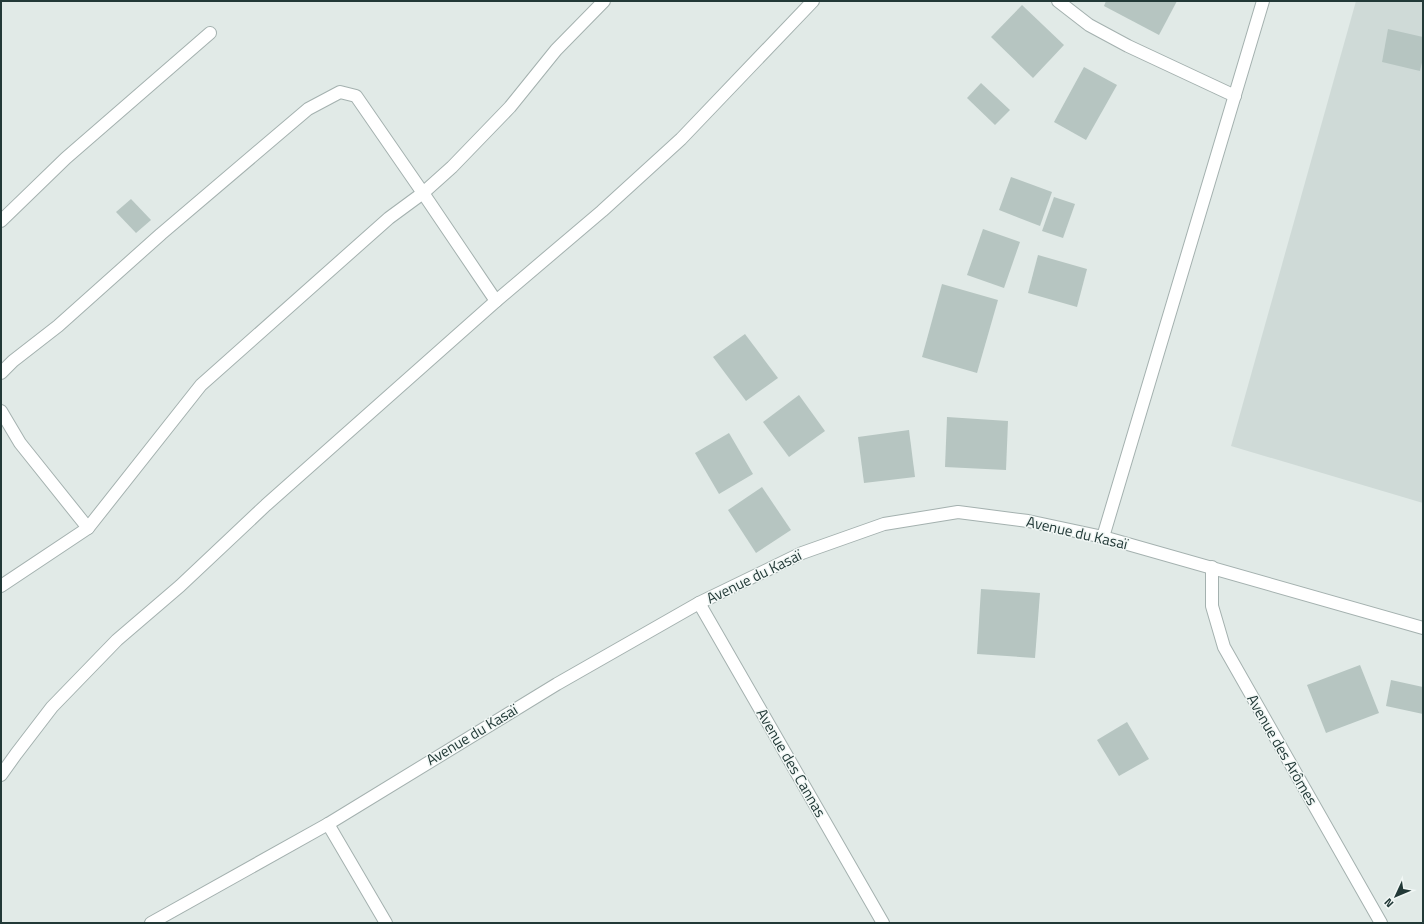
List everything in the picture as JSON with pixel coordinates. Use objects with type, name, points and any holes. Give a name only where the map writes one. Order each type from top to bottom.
[{"type":"street","points":[[1,586],[88,528],[201,385],[389,218],[423,193],[452,167],[510,107],[556,50],[604,1]]},
{"type":"street","points":[[1,775],[52,707],[117,640],[180,586],[266,505],[496,301],[602,211],[681,138],[813,1]]},
{"type":"street","points":[[1058,1],[1089,25],[1128,46],[1235,96]]},
{"type":"street","points":[[1103,537],[1263,1]]},
{"type":"street","points":[[1,221],[66,158],[210,33]]},
{"type":"street","points":[[1,373],[13,361],[58,326],[161,234],[308,109],[340,92],[356,96],[496,301]]},
{"type":"street","points":[[1,411],[20,443],[88,528]]},
{"type":"street","name":"Avenue du Kasaï","points":[[151,923],[328,824],[557,684],[699,603],[802,553],[884,524],[958,512],[1028,521],[1103,537],[1423,628]]},
{"type":"street","name":"Avenue des Arômes","points":[[1212,567],[1212,606],[1224,647],[1381,923]]},
{"type":"street","name":"Avenue des Cannas","points":[[699,603],[884,923]]},
{"type":"street","points":[[328,824],[386,923]]},
{"type":"shaded area","points":[[1356,1],[1423,1],[1423,503],[1231,446]]},
{"type":"building","points":[[1106,1],[1177,1],[1159,35],[1104,6]]},
{"type":"building","points":[[1022,5],[1064,45],[1033,78],[991,37]]},
{"type":"building","points":[[1388,29],[1423,37],[1423,58],[1420,71],[1382,62]]},
{"type":"building","points":[[1084,67],[1117,85],[1086,140],[1054,122]]},
{"type":"building","points":[[981,83],[1010,110],[995,125],[967,98]]},
{"type":"building","points":[[1011,177],[1052,192],[1040,226],[999,210]]},
{"type":"building","points":[[1054,197],[1075,204],[1063,238],[1042,231]]},
{"type":"building","points":[[131,199],[151,220],[136,233],[116,212]]},
{"type":"building","points":[[983,229],[1020,242],[1004,288],[967,275]]},
{"type":"building","points":[[1038,255],[1087,269],[1077,307],[1028,293]]},
{"type":"building","points":[[942,284],[998,300],[977,373],[922,357]]},
{"type":"building","points":[[745,334],[778,378],[746,401],[713,357]]},
{"type":"building","points":[[799,395],[825,431],[789,457],[763,422]]},
{"type":"building","points":[[947,417],[1008,421],[1006,470],[945,467]]},
{"type":"building","points":[[909,430],[915,477],[864,483],[858,437]]},
{"type":"building","points":[[729,433],[753,474],[719,494],[695,453]]},
{"type":"building","points":[[762,487],[791,530],[756,553],[728,510]]},
{"type":"building","points":[[981,589],[1040,593],[1035,658],[977,654]]},
{"type":"building","points":[[1360,665],[1379,713],[1326,733],[1307,685]]},
{"type":"building","points":[[1391,680],[1423,687],[1423,714],[1386,706]]},
{"type":"building","points":[[1127,722],[1149,759],[1119,776],[1097,740]]}]
